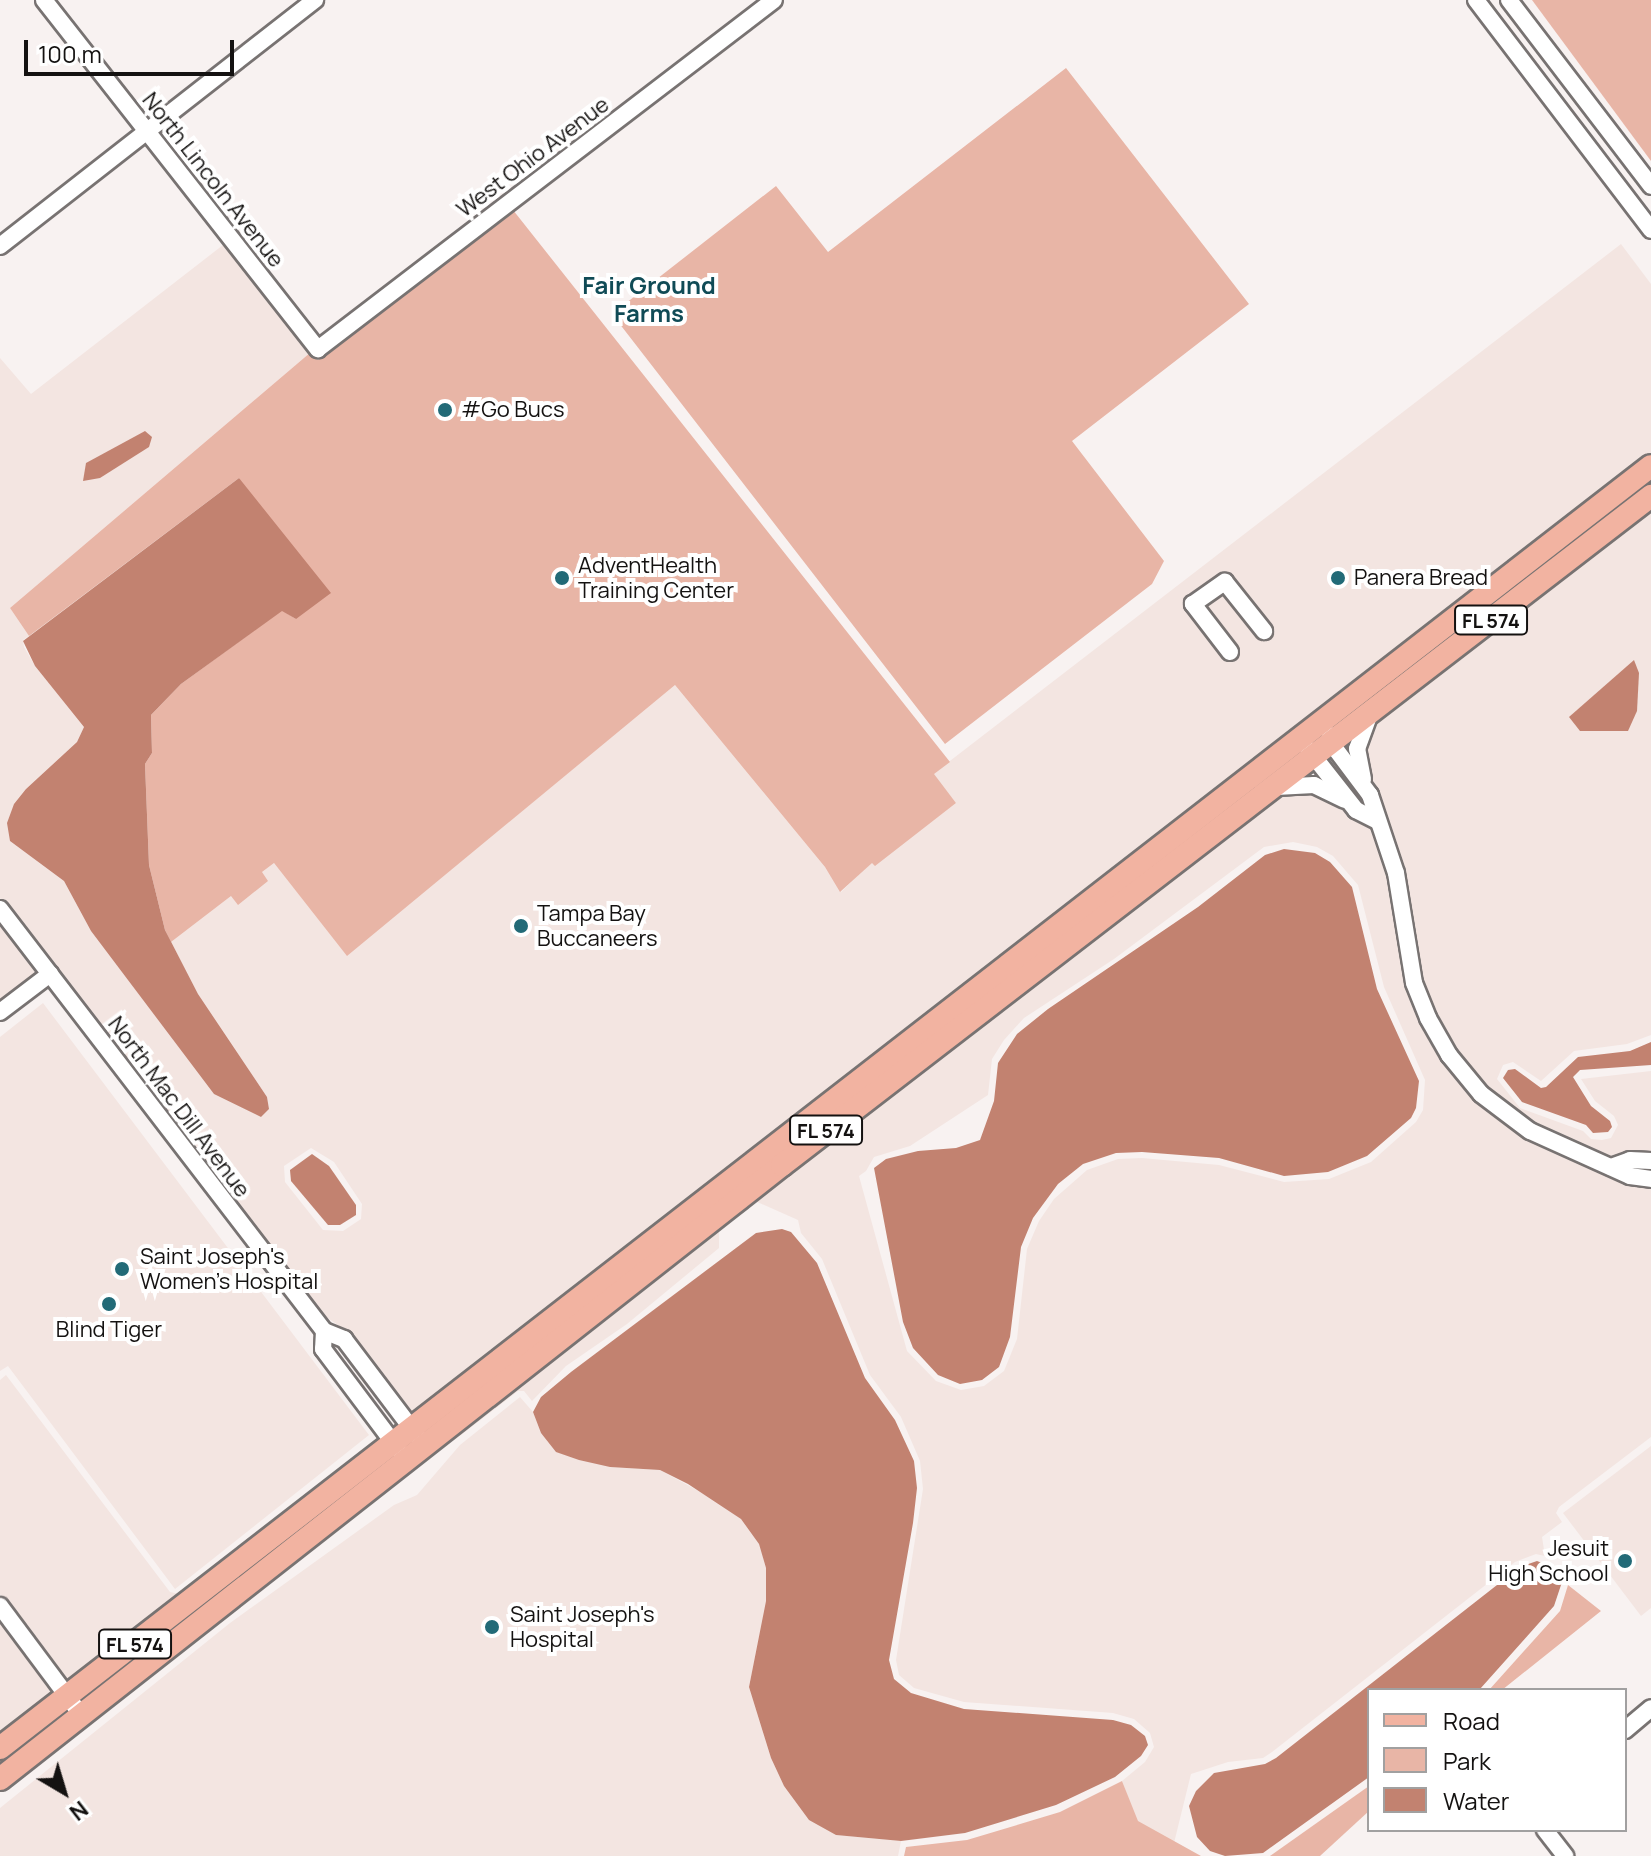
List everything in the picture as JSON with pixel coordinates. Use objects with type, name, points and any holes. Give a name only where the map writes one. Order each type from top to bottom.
[{"type":"main road","name":"FL 574","points":[[0,1748],[1651,466]]},
{"type":"main road","name":"FL 574","points":[[0,1779],[792,1157],[1651,496]]},
{"type":"street","name":"North Lincoln Avenue","points":[[44,0],[318,349]]},
{"type":"street","points":[[0,246],[315,0]]},
{"type":"street","points":[[1476,0],[1651,230]]},
{"type":"street","points":[[1509,0],[1651,186]]},
{"type":"street","name":"West Ohio Avenue","points":[[318,349],[767,2]]},
{"type":"street","points":[[1230,652],[1193,604],[1225,582],[1264,631]]},
{"type":"street","points":[[1370,713],[1357,749],[1359,767],[1396,873],[1414,983],[1428,1018],[1449,1055],[1469,1082],[1510,1117],[1558,1146],[1630,1176],[1651,1179]]},
{"type":"street","points":[[1328,714],[1323,749],[1352,805]]},
{"type":"street","points":[[1297,738],[1323,749],[1368,792]]},
{"type":"street","points":[[1274,787],[1314,785],[1378,821]]},
{"type":"street","name":"North Mac Dill Avenue","points":[[0,909],[324,1331],[344,1339],[426,1447]]},
{"type":"street","points":[[0,1012],[50,974]]},
{"type":"street","points":[[1611,1167],[1630,1160],[1651,1161]]},
{"type":"street","name":"North Mac Dill Avenue","points":[[324,1331],[323,1349],[408,1461]]},
{"type":"street","points":[[0,1606],[82,1716]]},
{"type":"street","points":[[1627,1728],[1651,1708]]},
{"type":"street","points":[[1547,1832],[1565,1856]]},
{"type":"shaded area","points":[[1621,244],[1651,284],[1651,456],[1325,706],[1320,706],[1320,710],[413,1418],[345,1330],[316,1310],[0,898],[0,358],[31,394],[223,245],[311,352],[10,608],[29,636],[23,640],[24,647],[35,666],[84,727],[77,742],[26,789],[10,841],[64,881],[91,931],[214,1093],[261,1117],[269,1109],[267,1097],[198,994],[171,942],[274,863],[347,955],[675,685],[825,867],[841,892],[872,862],[875,865],[956,803],[933,774]],"holes":[[[311,1148],[334,1162],[362,1204],[361,1219],[343,1231],[323,1230],[285,1182],[284,1166]]]},
{"type":"shaded area","points":[[1651,507],[1651,1035],[1627,1044],[1574,1051],[1541,1081],[1513,1062],[1503,1065],[1497,1079],[1520,1108],[1583,1131],[1591,1139],[1602,1140],[1611,1138],[1618,1125],[1614,1116],[1595,1101],[1581,1079],[1651,1071],[1651,1154],[1629,1152],[1610,1158],[1534,1125],[1497,1099],[1455,1051],[1434,1015],[1422,982],[1388,818],[1366,766],[1365,751],[1376,718]]},
{"type":"shaded area","points":[[1313,793],[1328,798],[1372,827],[1389,874],[1403,964],[1414,1005],[1429,1036],[1464,1088],[1489,1111],[1555,1153],[1607,1176],[1651,1186],[1651,1437],[1559,1507],[1556,1513],[1562,1522],[1542,1537],[1545,1556],[1536,1554],[1515,1562],[1263,1758],[1228,1762],[1191,1774],[1174,1843],[1137,1821],[1122,1781],[1145,1762],[1154,1747],[1150,1733],[1134,1719],[1113,1713],[964,1702],[914,1688],[899,1675],[896,1660],[923,1489],[920,1461],[901,1417],[870,1375],[822,1259],[801,1233],[798,1220],[755,1201],[719,1230],[719,1248],[627,1324],[566,1366],[532,1401],[524,1391],[518,1391],[461,1435],[450,1439],[787,1171],[1278,794]],"holes":[[[1293,842],[1317,847],[1333,856],[1358,885],[1384,987],[1425,1080],[1423,1110],[1416,1122],[1371,1162],[1329,1179],[1284,1182],[1219,1165],[1142,1158],[1118,1159],[1087,1170],[1054,1199],[1039,1221],[1027,1249],[1017,1339],[1004,1371],[984,1386],[961,1390],[936,1381],[907,1351],[859,1176],[874,1157],[910,1146],[988,1095],[992,1059],[1024,1018],[1114,959],[1264,847]]]},
{"type":"shaded area","points":[[0,921],[39,972],[0,1002]]},
{"type":"shaded area","name":"Saint Joseph's Women's Hospital","points":[[43,1003],[369,1435],[175,1589],[8,1366],[0,1371],[0,1037]]},
{"type":"shaded area","points":[[6,1375],[170,1592],[184,1595],[68,1686],[0,1594],[0,1380]]},
{"type":"shaded area","name":"Saint Joseph's Hospital","points":[[520,1397],[533,1412],[541,1433],[610,1467],[660,1470],[717,1501],[741,1519],[759,1544],[766,1568],[766,1601],[749,1687],[771,1758],[784,1786],[836,1835],[901,1841],[898,1856],[0,1856],[0,1808],[230,1623],[394,1505],[417,1495],[460,1445]]},
{"type":"shaded area","name":"Jesuit High School","points":[[1651,1446],[1651,1608],[1641,1616],[1563,1513]]},
{"type":"shaded area","points":[[0,1619],[56,1695],[0,1738]]},
{"type":"green space","points":[[1532,0],[1651,0],[1651,161]]},
{"type":"green space","points":[[1066,68],[1249,304],[1072,441],[1164,561],[1152,584],[945,744],[612,314],[776,186],[828,252]]},
{"type":"green space","name":"AdventHealth Training Center","points":[[513,210],[950,762],[934,774],[956,803],[875,866],[872,863],[840,892],[825,867],[675,685],[347,956],[274,863],[262,872],[268,881],[238,905],[231,896],[171,942],[165,930],[149,865],[145,764],[152,753],[151,715],[181,684],[282,610],[296,619],[239,478],[29,636],[10,608],[311,352],[318,360]]},
{"type":"green space","points":[[1568,1585],[1601,1611],[1505,1688],[1491,1688],[1560,1611]]},
{"type":"green space","points":[[1122,1781],[1138,1821],[1201,1856],[904,1856],[906,1847],[967,1840],[1060,1812]]},
{"type":"green space","points":[[1367,1787],[1367,1813],[1320,1856],[1270,1856]]},
{"type":"water","points":[[145,431],[152,437],[149,447],[100,478],[83,481],[86,463]]},
{"type":"water","points":[[239,478],[331,593],[296,619],[282,611],[181,684],[151,715],[152,753],[145,764],[149,865],[165,930],[198,994],[267,1097],[269,1109],[261,1117],[214,1094],[91,931],[64,881],[10,841],[7,823],[14,804],[26,789],[77,742],[84,727],[35,666],[23,641]]},
{"type":"water","points":[[1634,660],[1639,673],[1637,711],[1628,731],[1580,731],[1569,717]]},
{"type":"water","points":[[1284,849],[1315,853],[1330,862],[1352,887],[1377,989],[1419,1081],[1416,1108],[1411,1118],[1367,1156],[1328,1172],[1284,1176],[1219,1158],[1142,1152],[1116,1153],[1083,1164],[1058,1184],[1033,1218],[1021,1247],[1010,1337],[999,1367],[982,1380],[960,1384],[938,1375],[913,1348],[903,1322],[874,1168],[886,1159],[918,1151],[956,1148],[980,1140],[994,1101],[998,1063],[1017,1034],[1048,1009],[1198,907],[1265,855]]},
{"type":"water","points":[[1651,1042],[1651,1065],[1580,1070],[1573,1077],[1591,1106],[1610,1121],[1612,1127],[1608,1132],[1593,1133],[1586,1125],[1522,1102],[1503,1078],[1508,1070],[1515,1069],[1541,1088],[1546,1087],[1578,1057],[1630,1051]]},
{"type":"water","points":[[312,1154],[329,1166],[356,1205],[356,1215],[340,1225],[328,1225],[291,1181],[290,1170]]},
{"type":"water","points":[[782,1229],[791,1232],[817,1263],[865,1378],[895,1420],[914,1461],[917,1488],[913,1523],[889,1660],[894,1679],[911,1693],[964,1709],[1113,1720],[1131,1725],[1145,1736],[1148,1745],[1141,1756],[1115,1777],[1056,1805],[965,1833],[901,1841],[836,1835],[809,1820],[784,1786],[771,1758],[749,1687],[766,1601],[766,1568],[759,1544],[741,1519],[688,1484],[660,1470],[610,1467],[579,1460],[556,1452],[541,1433],[533,1412],[541,1397],[756,1233]]},
{"type":"water","points":[[1537,1561],[1555,1568],[1562,1582],[1554,1606],[1481,1688],[1367,1688],[1367,1778],[1263,1853],[1225,1856],[1210,1851],[1197,1837],[1189,1806],[1196,1791],[1214,1773],[1265,1764],[1276,1758],[1520,1567]]},
{"type":"place","name":"#Go Bucs","points":[[445,410]]},
{"type":"place","name":"AdventHealth Training Center","points":[[562,578]]},
{"type":"place","name":"Panera Bread","points":[[1338,578]]},
{"type":"place","name":"Tampa Bay Buccaneers","points":[[521,926]]},
{"type":"place","name":"Saint Joseph's Women's Hospital","points":[[122,1269]]},
{"type":"place","name":"Blind Tiger","points":[[109,1304]]},
{"type":"place","name":"Jesuit High School","points":[[1625,1561]]},
{"type":"place","name":"Saint Joseph's Hospital","points":[[492,1627]]},
{"type":"district","name":"Fair Ground Farms","points":[[649,299]]}]
